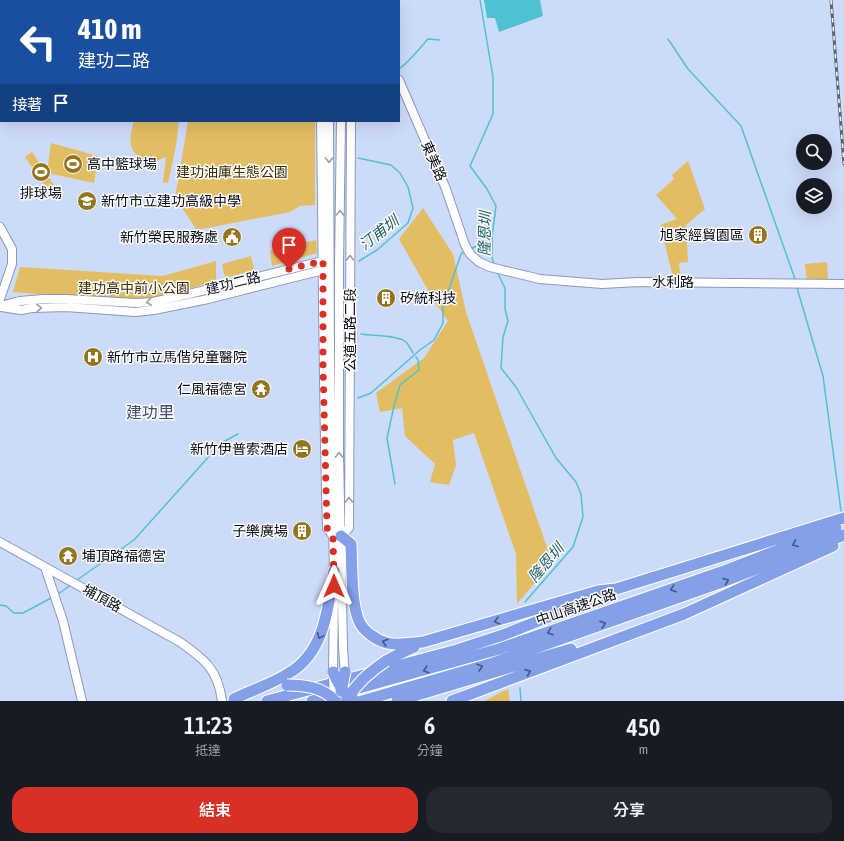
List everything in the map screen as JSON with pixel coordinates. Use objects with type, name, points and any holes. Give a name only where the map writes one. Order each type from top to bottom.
[{"type":"highway","points":[[267,701],[476,644],[540,622],[616,589],[844,518]]},
{"type":"highway","name":"中山高速公路","points":[[312,701],[499,649],[727,570],[844,525]]},
{"type":"highway","name":"中山高速公路","points":[[362,701],[493,663],[722,582],[844,535]]},
{"type":"highway","points":[[337,536],[351,544],[355,609],[359,622],[366,631],[387,643],[402,645],[423,642],[598,591],[616,589]]},
{"type":"highway","points":[[452,701],[684,614],[844,541]]},
{"type":"highway","points":[[232,700],[290,673],[308,656],[316,644],[324,625],[334,571]]},
{"type":"highway","points":[[397,701],[579,646],[635,632]]},
{"type":"highway","points":[[342,699],[371,671],[386,661],[423,642]]},
{"type":"highway","points":[[333,672],[342,699]]},
{"type":"highway","points":[[342,699],[345,672]]},
{"type":"highway","points":[[232,700],[271,688],[287,685],[304,685],[342,699]]},
{"type":"street","name":"東美路","points":[[400,82],[446,189],[465,244],[470,254],[479,262],[490,267]]},
{"type":"street","name":"公道五路二段","points":[[321,122],[323,366],[327,528],[337,536]]},
{"type":"street","name":"公道五路二段","points":[[329,122],[330,351],[337,536],[345,672]]},
{"type":"street","name":"公道五路二段","points":[[333,672],[334,571],[337,536],[339,454],[341,122]]},
{"type":"street","name":"公道五路二段","points":[[337,536],[349,528],[352,122]]},
{"type":"street","points":[[0,227],[12,249],[12,264],[0,299]]},
{"type":"street","name":"建功二路","points":[[0,307],[20,301],[43,299],[136,303],[153,302],[323,261]]},
{"type":"street","points":[[339,265],[350,303]]},
{"type":"street","name":"水利路","points":[[490,267],[540,280],[602,284],[674,282],[844,284]]},
{"type":"street","name":"建功二路","points":[[0,307],[21,310],[32,308],[66,307],[135,312],[154,310],[208,299],[323,270]]},
{"type":"street","name":"埔頂路","points":[[0,542],[180,642],[202,658],[214,673],[222,701]]},
{"type":"street","points":[[45,567],[63,621],[82,701]]},
{"type":"green space","points":[[134,122],[179,122],[176,146],[168,183],[163,182],[166,157],[156,161],[141,159],[136,155],[131,146]]},
{"type":"green space","name":"建功油庫生態公園","points":[[188,122],[315,122],[315,205],[300,206],[290,212],[197,230],[175,198]]},
{"type":"green space","name":"高中籃球場","points":[[51,143],[98,156],[94,183],[47,173]]},
{"type":"green space","name":"排球場","points":[[32,152],[56,188],[50,193],[25,157]]},
{"type":"green space","points":[[688,161],[705,209],[686,225],[688,262],[679,263],[681,282],[674,281],[660,225],[677,219],[656,195],[674,179],[672,175]]},
{"type":"green space","points":[[423,208],[453,254],[466,312],[552,562],[517,604],[516,554],[474,433],[453,440],[456,466],[449,485],[430,482],[435,464],[405,436],[402,408],[380,412],[376,393],[424,358],[448,321],[436,304],[399,239]]},
{"type":"green space","points":[[316,240],[317,253],[272,266],[270,251]]},
{"type":"green space","points":[[251,256],[254,270],[225,278],[222,264]]},
{"type":"green space","name":"建功高中前小公園","points":[[216,261],[216,281],[140,303],[13,292],[20,267],[163,276]]},
{"type":"green space","points":[[827,262],[828,279],[807,281],[805,264]]},
{"type":"green space","points":[[508,689],[510,701],[484,701]]},
{"type":"shaded area","points":[[484,0],[540,0],[543,16],[499,32],[495,18],[487,18]]},
{"type":"waterway","name":"隆恩圳","points":[[480,0],[493,77],[493,114],[470,166],[487,189],[496,206],[492,237],[492,258],[494,264]]},
{"type":"waterway","points":[[400,68],[411,59],[428,39],[440,40]]},
{"type":"waterway","points":[[668,39],[688,69],[741,126],[795,279]]},
{"type":"waterway","name":"汀甫圳","points":[[358,158],[391,165],[400,173],[408,187],[413,208],[408,223],[377,250],[359,261]]},
{"type":"waterway","points":[[471,249],[492,237]]},
{"type":"waterway","points":[[358,398],[371,393],[420,350],[434,340],[443,323],[443,307],[461,254],[466,251]]},
{"type":"waterway","name":"隆恩圳","points":[[497,272],[505,288],[505,309],[508,321],[503,337],[501,368],[516,387],[556,458],[576,482],[581,494],[583,517],[573,547],[525,602]]},
{"type":"waterway","points":[[797,288],[823,376],[841,511]]},
{"type":"waterway","name":"汀甫圳","points":[[361,334],[398,338],[406,342],[413,353]]},
{"type":"waterway","name":"汀甫圳","points":[[395,484],[387,438],[400,385],[419,370],[418,360],[416,357]]},
{"type":"waterway","points":[[77,580],[134,540],[221,443],[238,434]]},
{"type":"waterway","points":[[58,594],[71,585]]},
{"type":"waterway","points":[[0,605],[6,606],[14,613],[23,613],[53,597]]},
{"type":"waterway","name":"隆恩圳","points":[[520,688],[521,701]]},
{"type":"railway","points":[[831,0],[844,164]]},
{"type":"place","name":"高中籃球場","points":[[73,164]]},
{"type":"place","name":"排球場","points":[[41,172]]},
{"type":"place","name":"新竹市立建功高級中學","points":[[87,201]]},
{"type":"place","name":"旭家經貿園區","points":[[758,235]]},
{"type":"place","name":"新竹榮民服務處","points":[[232,237]]},
{"type":"place","name":"矽統科技","points":[[386,298]]},
{"type":"place","name":"新竹市立馬偕兒童醫院","points":[[93,357]]},
{"type":"place","name":"仁風福德宮","points":[[261,389]]},
{"type":"place","name":"新竹伊普索酒店","points":[[302,449]]},
{"type":"place","name":"子樂廣場","points":[[302,531]]},
{"type":"place","name":"埔頂路福德宮","points":[[68,556]]},
{"type":"district","name":"建功里","points":[[150,412]]},
{"type":"route","points":[[289,269],[323,261],[323,366],[327,528],[333,536],[334,586]]}]
